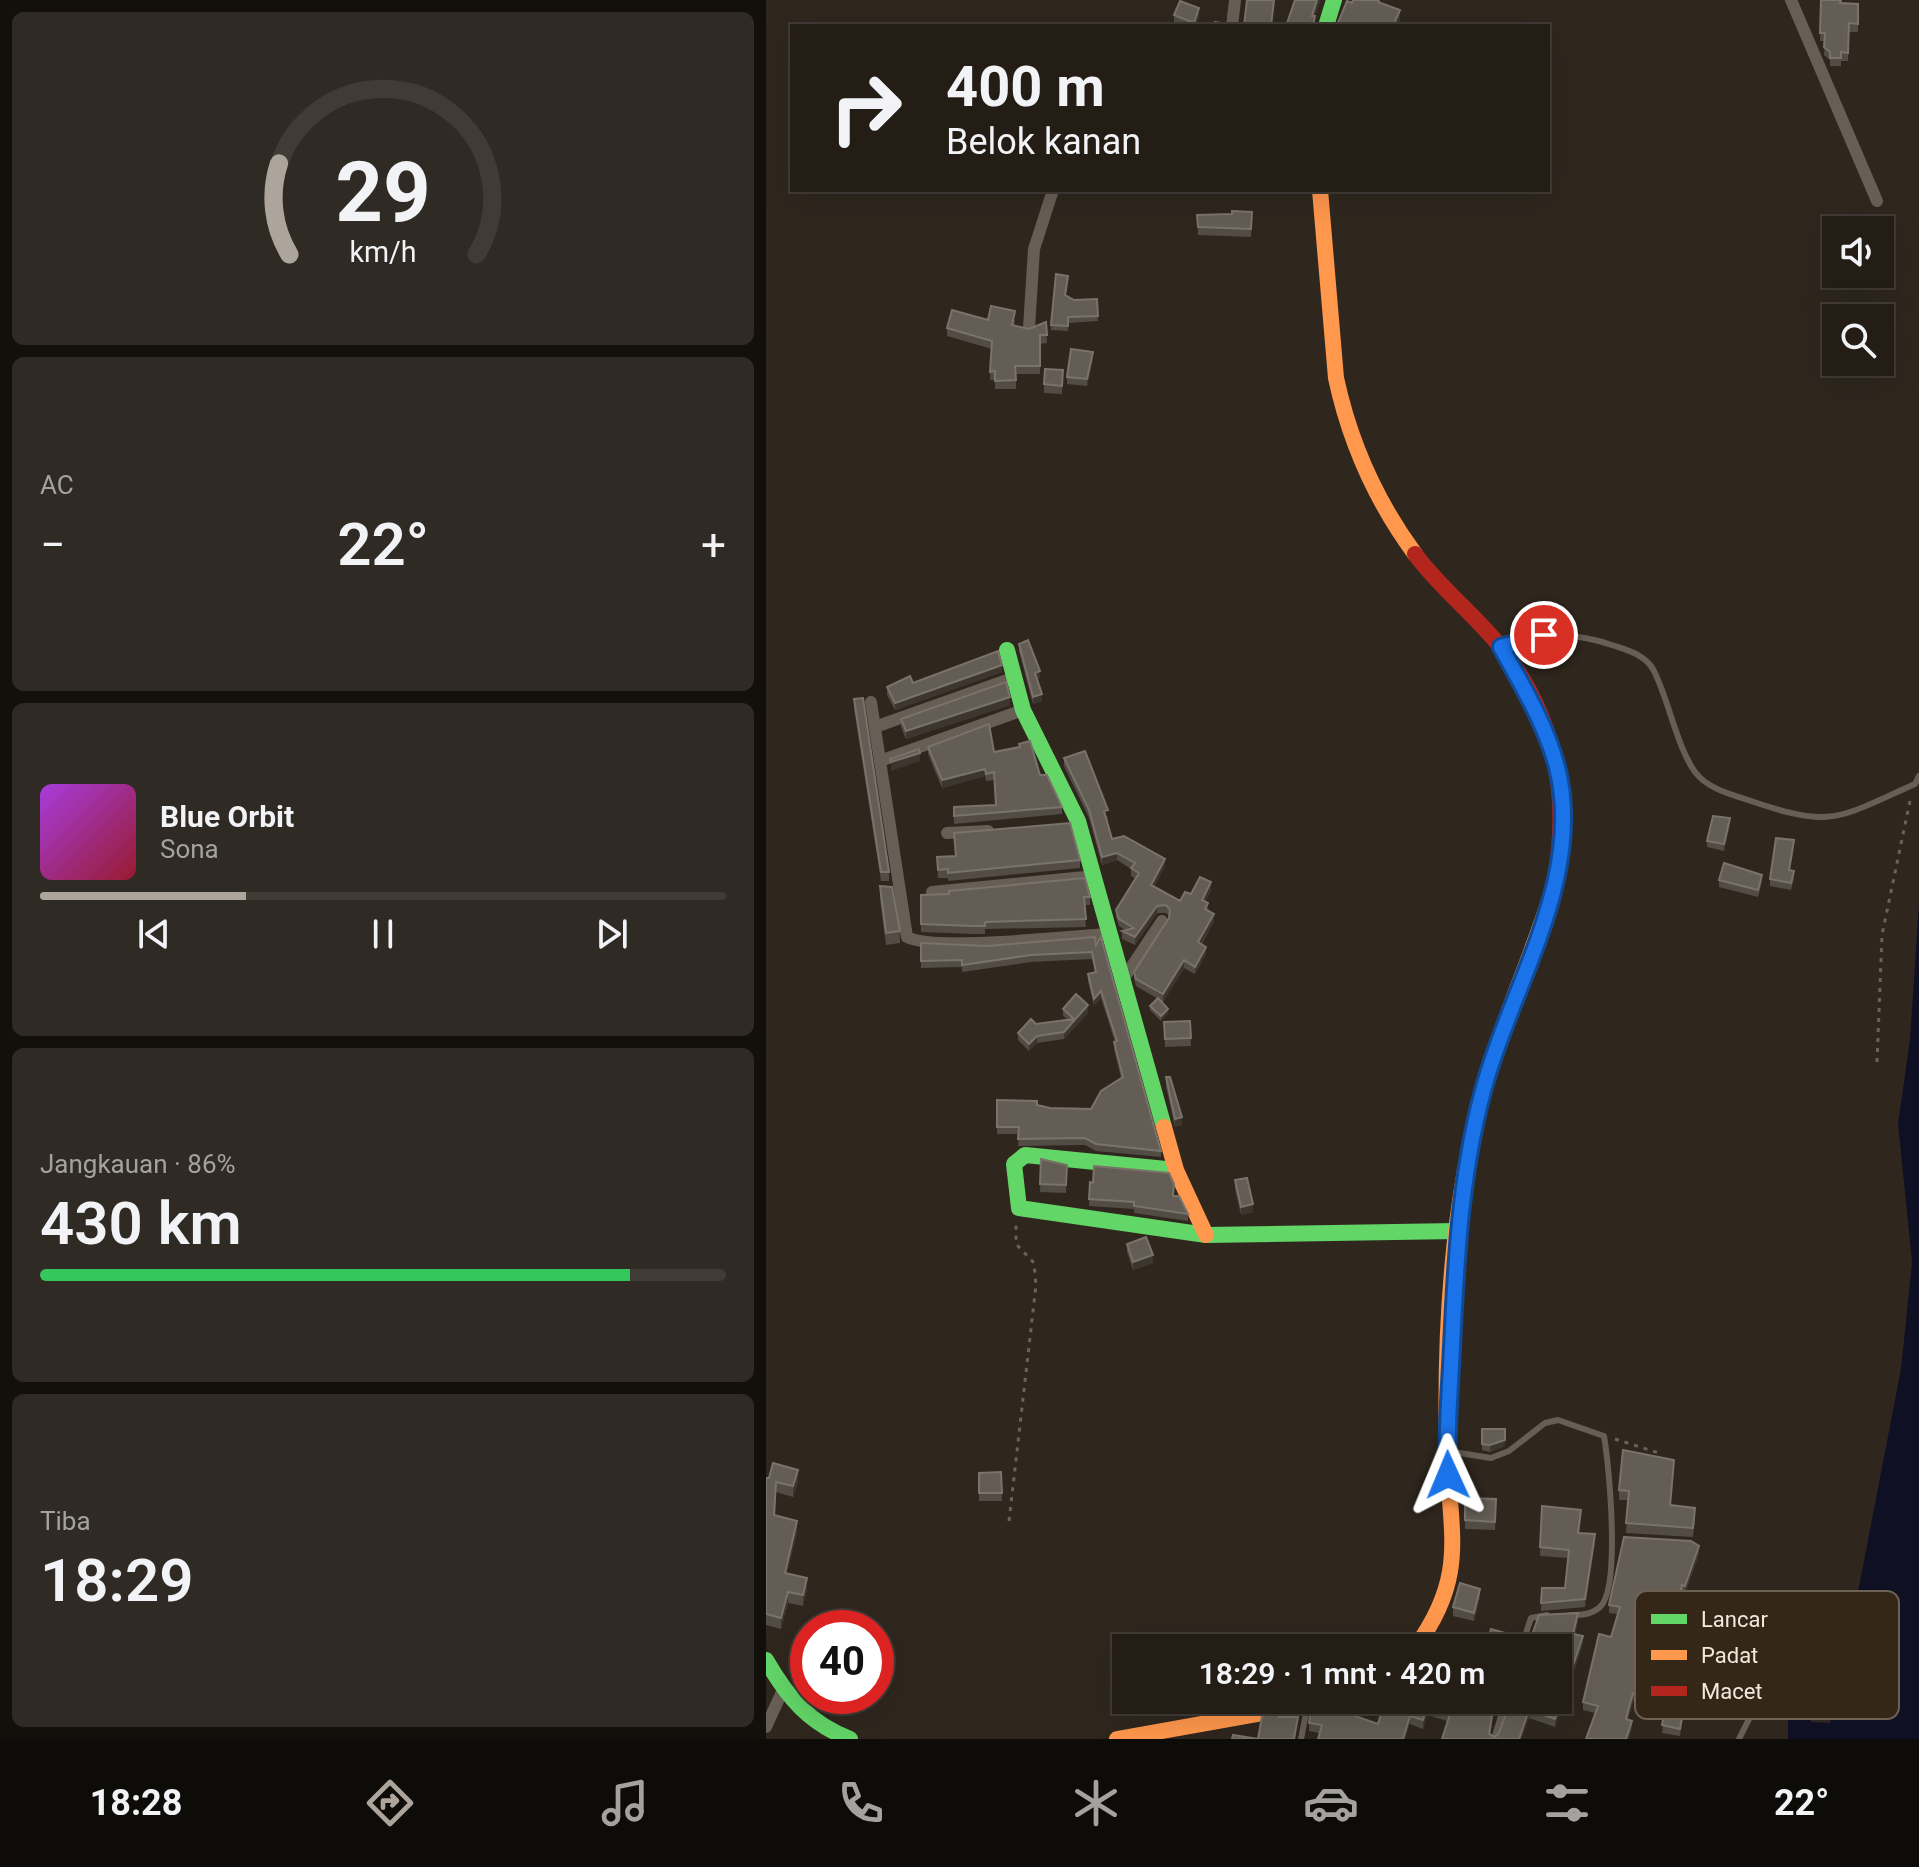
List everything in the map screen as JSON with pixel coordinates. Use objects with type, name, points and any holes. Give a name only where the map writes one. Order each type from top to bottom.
[{"type":"street","points":[[1232,24],[1235,0]]},
{"type":"street","points":[[1327,24],[1334,0]]},
{"type":"street","points":[[1791,0],[1877,201]]},
{"type":"street","points":[[1029,328],[1034,249],[1052,192]]},
{"type":"street","points":[[1320,192],[1336,378],[1340,400],[1368,481],[1397,531],[1432,576],[1501,647],[1528,696],[1552,750],[1560,786],[1561,833],[1550,903],[1487,1078],[1457,1231],[1447,1451],[1452,1567],[1426,1634]]},
{"type":"street","points":[[1007,650],[1023,710],[1095,876],[1176,1170],[1206,1235]]},
{"type":"street","points":[[875,727],[1013,678]]},
{"type":"street","points":[[871,702],[907,937],[922,942],[949,943],[1109,934]]},
{"type":"street","points":[[880,761],[1023,710]]},
{"type":"street","points":[[947,833],[1005,830]]},
{"type":"street","points":[[932,892],[1095,876]]},
{"type":"street","points":[[1122,981],[1162,921]]},
{"type":"street","points":[[1176,1170],[1020,1155],[1014,1164],[1019,1208],[1206,1235],[1457,1231]]},
{"type":"street","points":[[766,1660],[782,1692],[803,1715],[850,1739]]},
{"type":"street","points":[[766,1727],[782,1692]]},
{"type":"street","points":[[1117,1739],[1253,1714]]},
{"type":"lane","points":[[1501,647],[1544,635],[1570,633],[1643,657],[1660,683],[1694,771],[1706,783],[1800,817],[1829,819],[1846,815],[1915,784],[1919,776]]},
{"type":"lane","points":[[1447,1451],[1491,1458],[1509,1451],[1545,1423],[1558,1420],[1604,1436],[1610,1472],[1608,1590],[1601,1606],[1582,1615],[1531,1618],[1526,1634]]},
{"type":"lane","points":[[1611,1538],[1624,1539]]},
{"type":"lane","points":[[1301,1739],[1305,1714]]},
{"type":"lane","points":[[1494,1739],[1502,1714]]},
{"type":"lane","points":[[1739,1739],[1749,1719]]},
{"type":"path","points":[[1877,1062],[1882,935],[1915,784]]},
{"type":"path","points":[[1009,1521],[1036,1285],[1034,1263],[1016,1244],[1014,1233],[1019,1208]]},
{"type":"path","points":[[1604,1436],[1662,1454]]},
{"type":"water","points":[[1919,902],[1919,1739],[1788,1739],[1788,1719],[1830,1723],[1831,1719],[1899,1719],[1899,1591],[1858,1591],[1901,1369],[1912,1262],[1898,1124],[1910,1039]]},
{"type":"building","points":[[1247,0],[1274,0],[1271,24],[1244,24]]},
{"type":"building","points":[[1295,0],[1317,0],[1312,16],[1315,16],[1313,24],[1287,24]]},
{"type":"building","points":[[1353,0],[1379,0],[1400,10],[1394,24],[1337,24],[1347,1],[1352,3]]},
{"type":"building","points":[[1821,0],[1858,4],[1858,24],[1849,23],[1848,53],[1841,52],[1841,58],[1830,58],[1830,52],[1824,47],[1825,33],[1820,33]]},
{"type":"building","points":[[1180,1],[1199,8],[1194,23],[1174,15]]},
{"type":"building","points":[[1232,211],[1252,212],[1251,229],[1198,227],[1197,215],[1232,214]]},
{"type":"building","points":[[1056,274],[1068,276],[1065,295],[1074,300],[1097,299],[1098,316],[1068,317],[1068,326],[1051,325]]},
{"type":"building","points":[[991,306],[1015,311],[1012,325],[1029,329],[1046,322],[1047,335],[1040,335],[1040,366],[1015,366],[1016,380],[995,381],[995,371],[990,372],[992,341],[947,328],[952,310],[988,320]]},
{"type":"building","points":[[1071,349],[1093,352],[1087,379],[1067,377]]},
{"type":"building","points":[[1045,369],[1063,370],[1062,386],[1044,384]]},
{"type":"building","points":[[1028,640],[1040,671],[1035,673],[1042,694],[1033,697],[1019,644]]},
{"type":"building","points":[[998,651],[1002,665],[895,703],[887,687],[910,676],[913,683]]},
{"type":"building","points":[[1006,682],[1010,697],[906,731],[901,719]]},
{"type":"building","points":[[863,698],[889,872],[881,872],[854,699]]},
{"type":"building","points":[[989,724],[994,752],[1020,747],[1019,744],[1030,741],[1040,775],[1047,775],[1062,807],[954,816],[954,807],[996,805],[994,772],[986,774],[985,769],[942,780],[928,747]]},
{"type":"building","points":[[919,749],[920,753],[891,762],[890,759]]},
{"type":"building","points":[[1085,751],[1108,810],[1104,811],[1112,839],[1124,836],[1165,859],[1151,885],[1180,901],[1185,892],[1191,894],[1200,877],[1211,882],[1202,900],[1208,903],[1205,909],[1214,914],[1198,942],[1206,947],[1195,967],[1184,960],[1163,994],[1136,979],[1134,972],[1169,918],[1170,910],[1166,905],[1157,906],[1135,937],[1122,931],[1134,928],[1119,919],[1116,910],[1139,873],[1131,868],[1135,863],[1117,853],[1102,857],[1089,810],[1064,758]]},
{"type":"building","points":[[1713,816],[1730,818],[1724,844],[1707,841]]},
{"type":"building","points":[[1070,823],[1080,860],[948,873],[948,869],[938,870],[937,857],[956,856],[954,833]]},
{"type":"building","points":[[1776,838],[1794,840],[1789,870],[1794,871],[1791,883],[1770,879]]},
{"type":"building","points":[[1724,863],[1762,875],[1758,890],[1719,880]]},
{"type":"building","points":[[1085,878],[1090,897],[1084,897],[1086,919],[985,922],[985,926],[921,924],[921,895]]},
{"type":"building","points":[[880,886],[892,887],[900,931],[886,933]]},
{"type":"building","points":[[1095,937],[1096,945],[1101,937],[1161,1151],[1096,1144],[1085,1138],[1018,1139],[1019,1127],[997,1127],[997,1100],[1037,1101],[1037,1105],[1050,1108],[1091,1109],[1101,1091],[1123,1077],[1114,1042],[1117,1041],[1101,991],[1094,999],[1088,974],[1096,972],[1092,952],[1031,955],[962,965],[962,960],[921,961],[921,943],[987,946]]},
{"type":"building","points":[[1076,994],[1088,1005],[1064,1032],[1037,1036],[1029,1044],[1018,1033],[1031,1019],[1036,1024],[1074,1019],[1063,1009]]},
{"type":"building","points":[[1158,998],[1168,1009],[1161,1016],[1150,1006]]},
{"type":"building","points":[[1190,1021],[1191,1038],[1165,1039],[1164,1022]]},
{"type":"building","points":[[1166,1077],[1170,1077],[1182,1117],[1175,1119]]},
{"type":"building","points":[[1041,1159],[1067,1165],[1066,1185],[1040,1184]]},
{"type":"building","points":[[1094,1166],[1169,1173],[1174,1184],[1173,1196],[1179,1196],[1188,1214],[1134,1206],[1134,1202],[1089,1199]]},
{"type":"building","points":[[1247,1178],[1253,1204],[1241,1207],[1235,1180]]},
{"type":"building","points":[[1146,1237],[1153,1255],[1133,1262],[1127,1244]]},
{"type":"building","points":[[1482,1429],[1505,1429],[1505,1440],[1482,1444]]},
{"type":"building","points":[[1623,1450],[1674,1460],[1670,1505],[1695,1508],[1693,1528],[1626,1523],[1629,1491],[1619,1490]]},
{"type":"building","points":[[773,1463],[798,1470],[793,1486],[776,1482],[774,1515],[797,1521],[785,1573],[807,1578],[803,1595],[788,1592],[781,1618],[766,1614],[766,1478],[769,1478]]},
{"type":"building","points":[[1001,1472],[1002,1493],[979,1493],[979,1473]]},
{"type":"building","points":[[1465,1498],[1496,1499],[1495,1522],[1465,1520]]},
{"type":"building","points":[[1542,1506],[1581,1510],[1578,1533],[1595,1534],[1585,1599],[1541,1603],[1542,1588],[1565,1588],[1569,1550],[1540,1547]]},
{"type":"building","points":[[1624,1537],[1691,1541],[1699,1546],[1681,1591],[1635,1591],[1635,1694],[1626,1719],[1632,1721],[1626,1739],[1586,1739],[1598,1706],[1583,1702],[1599,1634],[1611,1637],[1620,1607],[1609,1605]]},
{"type":"building","points":[[1460,1583],[1480,1589],[1474,1613],[1453,1607]]},
{"type":"building","points":[[1578,1613],[1573,1634],[1583,1636],[1572,1669],[1572,1634],[1532,1634],[1539,1615]]},
{"type":"building","points":[[1491,1629],[1509,1634],[1490,1634]]},
{"type":"building","points":[[1279,1714],[1279,1717],[1298,1717],[1294,1739],[1258,1739],[1262,1716]]},
{"type":"building","points":[[1310,1714],[1356,1714],[1378,1724],[1381,1714],[1425,1714],[1423,1720],[1410,1716],[1403,1739],[1318,1739],[1322,1725],[1309,1723]]},
{"type":"building","points":[[1450,1714],[1492,1716],[1489,1734],[1495,1737],[1506,1714],[1528,1714],[1519,1739],[1442,1739]]},
{"type":"building","points":[[1541,1714],[1557,1714],[1555,1719]]},
{"type":"building","points":[[1663,1719],[1682,1719],[1680,1729],[1662,1725]]},
{"type":"building","points":[[1233,1735],[1258,1739],[1232,1739]]},
{"type":"traffic: fast","points":[[1327,24],[1334,0]]},
{"type":"traffic: fast","points":[[1007,650],[1023,710],[1078,821],[1164,1127]]},
{"type":"traffic: fast","points":[[1176,1170],[1025,1155],[1014,1164],[1019,1208],[1206,1235],[1457,1231]]},
{"type":"traffic: fast","points":[[766,1660],[801,1708],[823,1725],[850,1739]]},
{"type":"traffic: slow","points":[[1320,192],[1336,378],[1342,402],[1366,470],[1388,513],[1415,554]]},
{"type":"traffic: slow","points":[[1424,1634],[1443,1598],[1452,1552],[1447,1358],[1453,1263],[1465,1169],[1486,1078],[1553,889]]},
{"type":"traffic: slow","points":[[1164,1127],[1176,1170],[1206,1235]]},
{"type":"traffic: slow","points":[[1117,1739],[1257,1714]]},
{"type":"traffic: jam","points":[[1415,554],[1499,645],[1534,701],[1546,731],[1559,792],[1560,824],[1553,889]]},
{"type":"route","points":[[1448,1475],[1457,1231],[1487,1078],[1550,903],[1561,833],[1562,803],[1552,750],[1528,696],[1501,647],[1544,635]]}]
